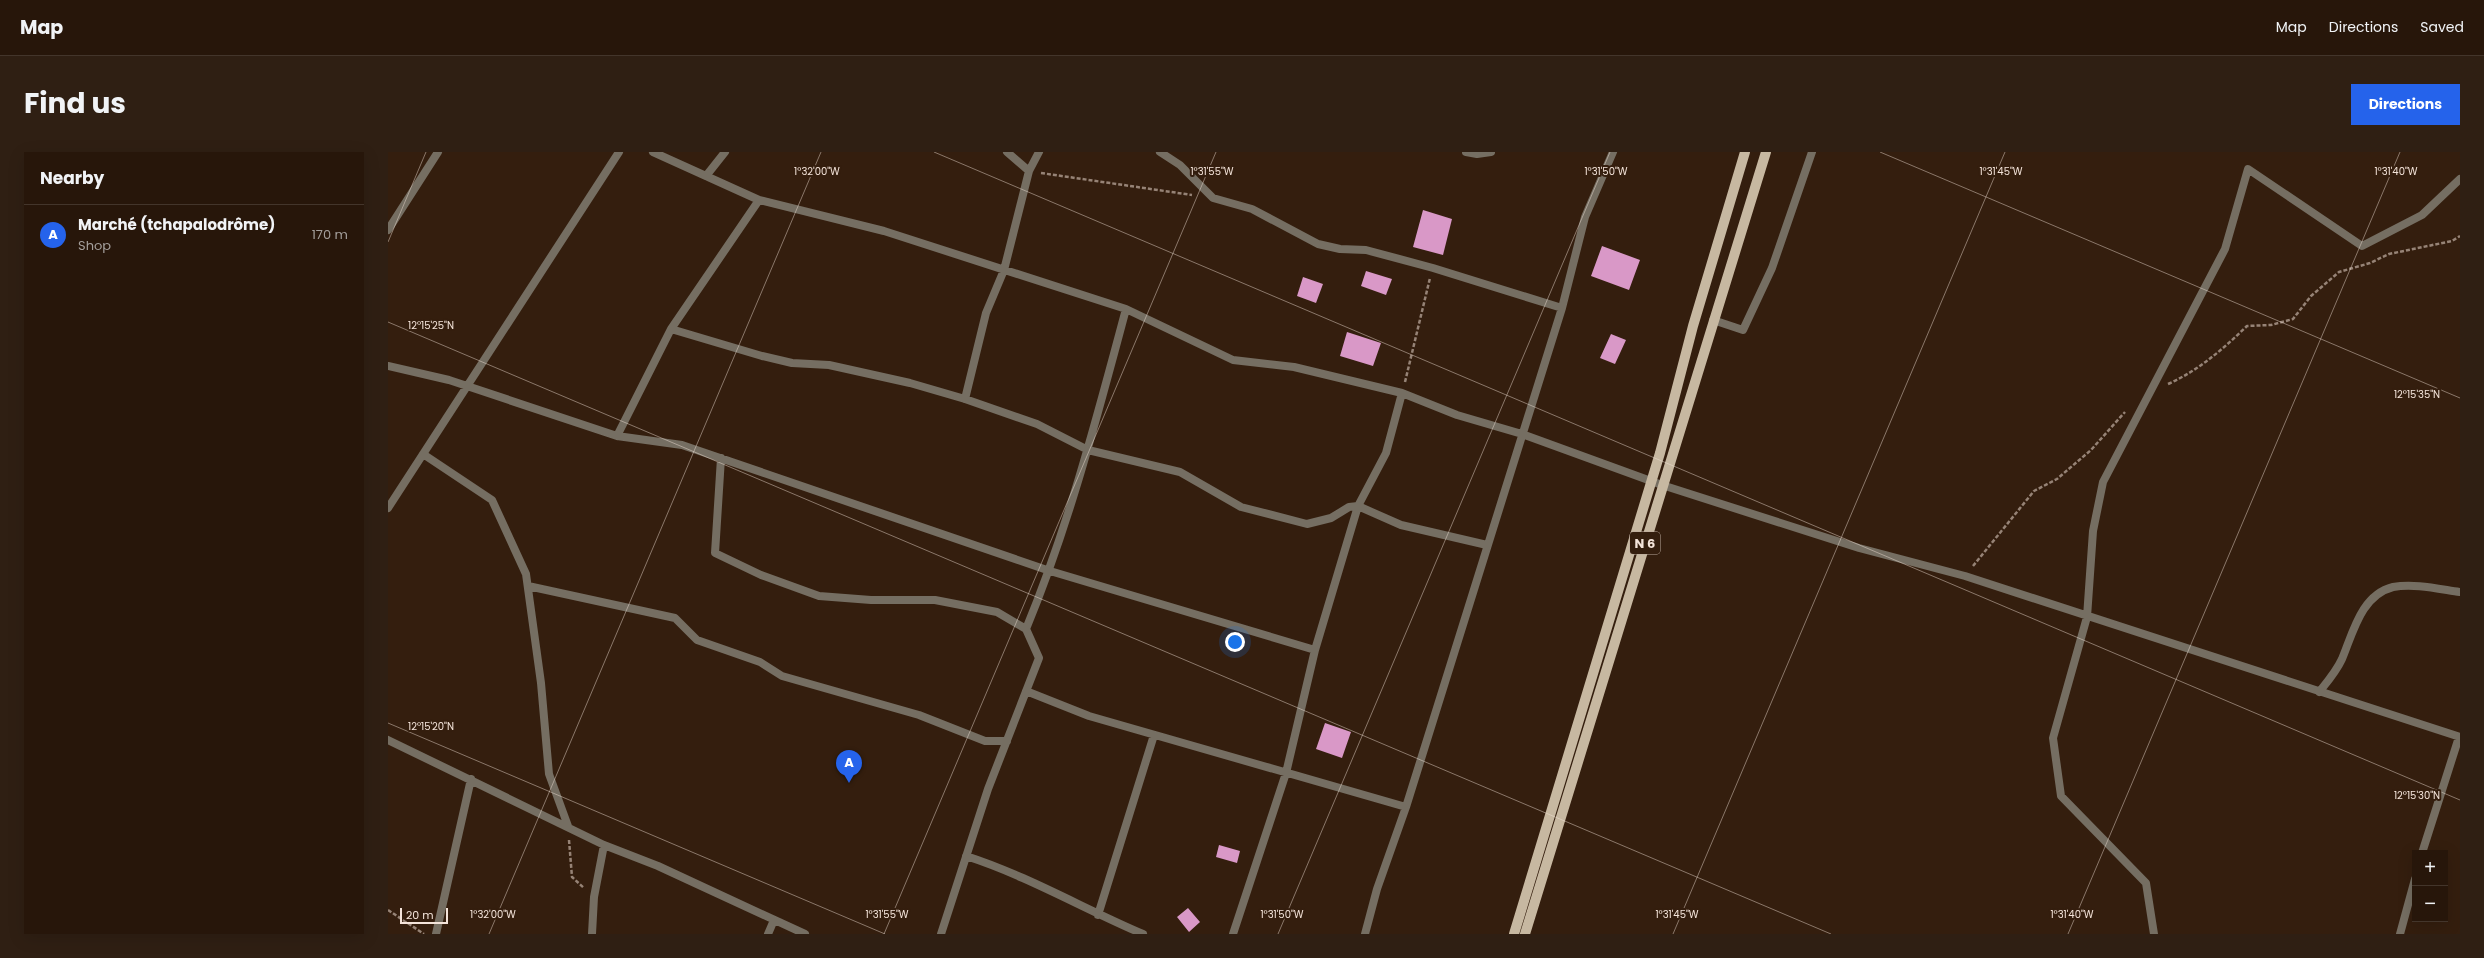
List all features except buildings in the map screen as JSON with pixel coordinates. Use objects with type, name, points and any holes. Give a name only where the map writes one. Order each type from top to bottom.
[{"type":"main road","name":"N 6","points":[[1514,934],[1651,482],[1744,152]]},
{"type":"main road","name":"N 6","points":[[1525,934],[1662,485],[1766,152]]},
{"type":"street","points":[[388,230],[391,222],[438,152]]},
{"type":"street","points":[[388,508],[619,152]]},
{"type":"street","points":[[653,152],[759,200],[884,231],[1126,310],[1233,360],[1294,367],[1402,393],[1457,415],[1522,434],[1651,482],[1859,548],[1965,576],[2087,617],[2460,737],[2423,850]]},
{"type":"street","points":[[706,176],[725,152]]},
{"type":"street","points":[[1007,152],[1029,171]]},
{"type":"street","points":[[965,399],[986,313],[1004,270],[1029,171],[1039,152]]},
{"type":"street","points":[[1160,152],[1180,165],[1213,198],[1252,209],[1318,244],[1340,249],[1366,250],[1433,268],[1562,308]]},
{"type":"street","points":[[1466,152],[1477,154],[1491,152]]},
{"type":"street","points":[[1364,934],[1377,889],[1406,806],[1562,308],[1586,217],[1613,152]]},
{"type":"street","points":[[1713,320],[1743,330],[1772,268],[1812,152]]},
{"type":"street","points":[[2154,934],[2146,883],[2061,796],[2053,738],[2087,617],[2093,531],[2103,482],[2225,249],[2248,169],[2362,246],[2422,215],[2460,179]]},
{"type":"street","points":[[617,436],[671,328],[759,200]]},
{"type":"street","points":[[1026,629],[1050,571],[1088,450],[1126,310]]},
{"type":"street","points":[[671,328],[762,356],[792,363],[829,365],[910,382],[965,399],[1037,424],[1088,450],[1180,472],[1241,507],[1307,524],[1331,518],[1348,507],[1358,506],[1402,525],[1487,545]]},
{"type":"street","points":[[388,366],[467,386],[617,436],[682,446],[1050,571],[1315,650]]},
{"type":"street","points":[[1233,934],[1286,773],[1315,650],[1358,506],[1386,452],[1402,393]]},
{"type":"street","points":[[423,454],[492,500],[526,574],[541,683],[549,774],[568,826]]},
{"type":"street","points":[[721,458],[715,553],[761,575],[819,596],[871,600],[935,600],[997,612],[1026,629],[1039,658],[1007,741],[940,934]]},
{"type":"street","points":[[528,586],[675,618],[697,640],[760,662],[782,676],[919,715],[985,740],[1007,741]]},
{"type":"street","points":[[2319,692],[2332,677],[2342,660],[2352,631],[2362,611],[2377,596],[2393,588],[2416,587],[2460,592]]},
{"type":"street","points":[[1026,691],[1089,716],[1406,806]]},
{"type":"street","points":[[1098,915],[1154,735]]},
{"type":"street","points":[[388,740],[568,826],[604,845],[658,866],[805,934]]},
{"type":"street","points":[[436,934],[470,779]]},
{"type":"street","points":[[592,934],[594,897],[604,845]]},
{"type":"street","points":[[966,856],[1006,869],[1098,915],[1143,934]]},
{"type":"street","points":[[2400,934],[2413,886]]},
{"type":"street","points":[[768,934],[774,920]]},
{"type":"path","points":[[1029,171],[1213,198]]},
{"type":"path","points":[[2152,391],[2186,376],[2215,357],[2247,326],[2271,325],[2293,319],[2312,296],[2339,272],[2370,263],[2389,254],[2452,241],[2460,236]]},
{"type":"path","points":[[1402,393],[1433,268]]},
{"type":"path","points":[[1965,576],[2034,491],[2063,474],[2092,450],[2130,408]]},
{"type":"path","points":[[568,826],[572,877],[594,897]]},
{"type":"path","points":[[388,910],[425,934]]},
{"type":"place","name":"Marché (tchapalodrôme)","points":[[849,783]]}]
